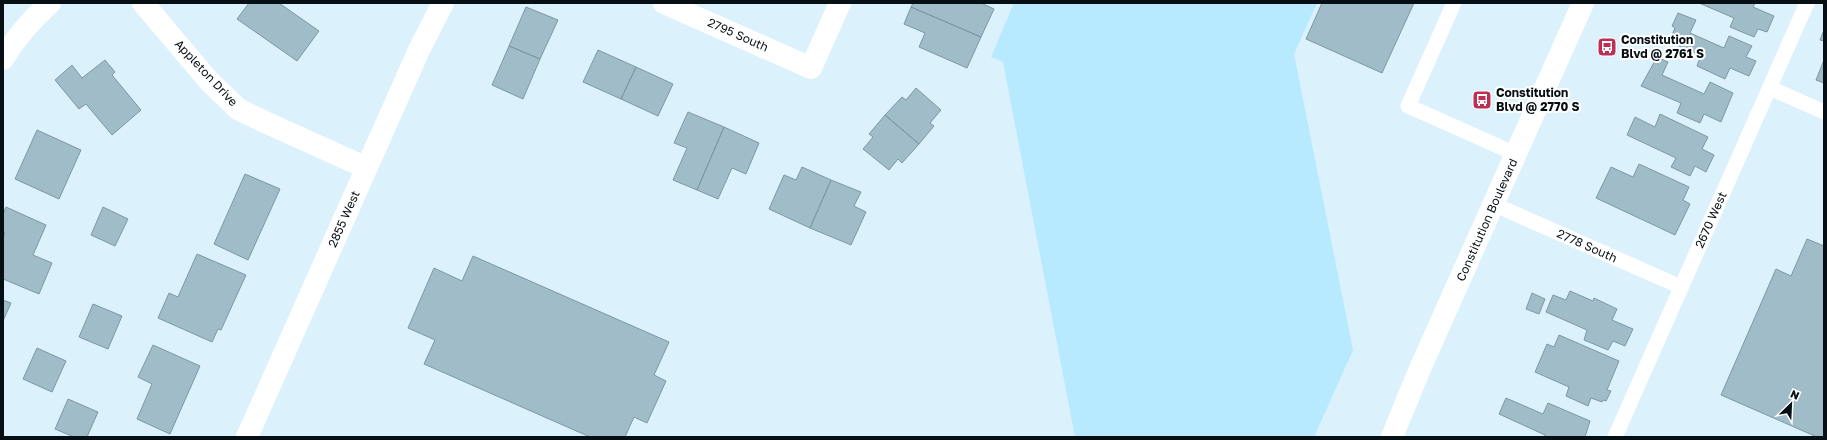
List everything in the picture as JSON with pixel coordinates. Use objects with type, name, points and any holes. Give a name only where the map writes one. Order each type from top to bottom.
[{"type":"street","points":[[3,59],[22,31],[50,3]]},
{"type":"street","name":"Appleton Drive","points":[[143,3],[210,81],[238,109],[367,168]]},
{"type":"street","name":"2855 West","points":[[247,437],[419,50],[443,3]]},
{"type":"street","name":"2795 South","points":[[664,3],[811,68],[840,3]]},
{"type":"street","name":"Constitution Boulevard","points":[[1392,437],[1493,204],[1583,3]]},
{"type":"lane","points":[[1454,3],[1408,106],[1516,154]]},
{"type":"lane","name":"2670 West","points":[[1615,437],[1807,3]]},
{"type":"lane","points":[[1770,88],[1824,112]]},
{"type":"lane","name":"2778 South","points":[[1493,204],[1681,287]]},
{"type":"shaded area","points":[[1014,3],[1317,3],[1294,54],[1353,350],[1314,437],[1075,437],[1003,62],[991,57]]},
{"type":"building","points":[[249,3],[279,3],[319,31],[297,61],[237,19]]},
{"type":"building","points":[[913,3],[981,3],[994,9],[981,37],[911,7]]},
{"type":"building","points":[[1322,3],[1414,3],[1382,73],[1306,39]]},
{"type":"building","points":[[1699,3],[1755,3],[1753,7],[1774,16],[1767,32],[1758,29],[1754,37],[1730,27],[1734,18]]},
{"type":"building","points":[[526,7],[558,20],[540,59],[509,46]]},
{"type":"building","points":[[911,7],[981,37],[967,68],[919,47],[925,33],[904,24]]},
{"type":"building","points":[[1678,13],[1696,20],[1690,33],[1724,48],[1729,36],[1752,46],[1746,57],[1756,61],[1749,76],[1730,68],[1725,79],[1697,66],[1701,55],[1669,42],[1675,28],[1672,26]]},
{"type":"building","points":[[1824,30],[1824,41],[1820,40]]},
{"type":"building","points":[[509,46],[540,59],[523,99],[492,85]]},
{"type":"building","points":[[598,50],[636,67],[621,99],[583,82]]},
{"type":"building","points":[[1657,57],[1668,62],[1662,75],[1704,94],[1710,82],[1733,93],[1721,122],[1704,114],[1700,123],[1677,113],[1681,103],[1641,86]]},
{"type":"building","points":[[105,60],[115,72],[112,75],[141,110],[112,135],[86,104],[79,109],[55,80],[72,65],[82,78]]},
{"type":"building","points":[[1824,60],[1824,83],[1816,80]]},
{"type":"building","points":[[636,67],[673,84],[658,116],[621,99]]},
{"type":"building","points":[[916,88],[941,110],[930,123],[934,126],[919,144],[885,115],[902,97],[906,100]]},
{"type":"building","points":[[688,112],[724,127],[697,190],[673,180],[687,148],[674,143]]},
{"type":"building","points":[[1660,114],[1708,137],[1702,149],[1714,155],[1706,172],[1695,166],[1690,176],[1671,167],[1676,158],[1627,135],[1635,117],[1655,127]]},
{"type":"building","points":[[885,115],[919,144],[902,163],[898,159],[889,170],[863,149],[873,137],[869,134]]},
{"type":"building","points":[[724,127],[759,143],[746,174],[732,168],[718,199],[697,190]]},
{"type":"building","points":[[37,130],[81,150],[59,199],[15,179]]},
{"type":"building","points":[[1639,164],[1689,187],[1683,200],[1690,204],[1675,235],[1596,198],[1611,167],[1633,177]]},
{"type":"building","points":[[802,167],[831,180],[810,228],[769,209],[784,175],[796,180]]},
{"type":"building","points":[[245,174],[280,189],[248,260],[214,244]]},
{"type":"building","points":[[831,180],[861,192],[854,206],[866,212],[851,245],[810,228]]},
{"type":"building","points":[[6,207],[46,225],[33,255],[52,263],[39,294],[3,279],[3,237],[5,233],[3,232],[3,214]]},
{"type":"building","points":[[103,207],[128,219],[115,246],[91,235]]},
{"type":"building","points":[[1807,239],[1824,246],[1824,437],[1817,437],[1721,395],[1776,269],[1791,276]]},
{"type":"building","points":[[197,254],[246,275],[221,330],[218,329],[212,342],[158,318],[169,293],[178,297]]},
{"type":"building","points":[[473,256],[669,342],[654,375],[666,381],[647,423],[634,417],[625,437],[590,437],[424,364],[435,340],[408,328],[434,268],[462,281]]},
{"type":"building","points":[[1570,291],[1593,301],[1594,298],[1617,309],[1612,320],[1633,329],[1625,346],[1613,341],[1608,350],[1584,340],[1587,330],[1546,312],[1553,295],[1566,300]]},
{"type":"building","points":[[1532,293],[1545,299],[1539,314],[1526,309]]},
{"type":"building","points":[[3,300],[11,303],[3,321]]},
{"type":"building","points":[[93,304],[122,316],[108,349],[79,337]]},
{"type":"building","points":[[1559,335],[1619,361],[1607,390],[1611,391],[1606,401],[1603,400],[1602,402],[1591,398],[1588,406],[1566,396],[1569,387],[1535,372],[1547,344],[1554,347]]},
{"type":"building","points":[[153,345],[200,366],[170,434],[137,419],[152,384],[138,377]]},
{"type":"building","points":[[37,348],[66,361],[52,392],[23,379]]},
{"type":"building","points":[[1506,398],[1543,414],[1548,403],[1590,421],[1585,437],[1544,437],[1545,435],[1499,414]]},
{"type":"building","points":[[68,399],[98,412],[87,437],[74,437],[55,429]]},
{"type":"place","name":"Constitution Blvd @ 2761 S","points":[[1607,47]]},
{"type":"place","name":"Constitution Blvd @ 2770 S","points":[[1482,100]]}]
